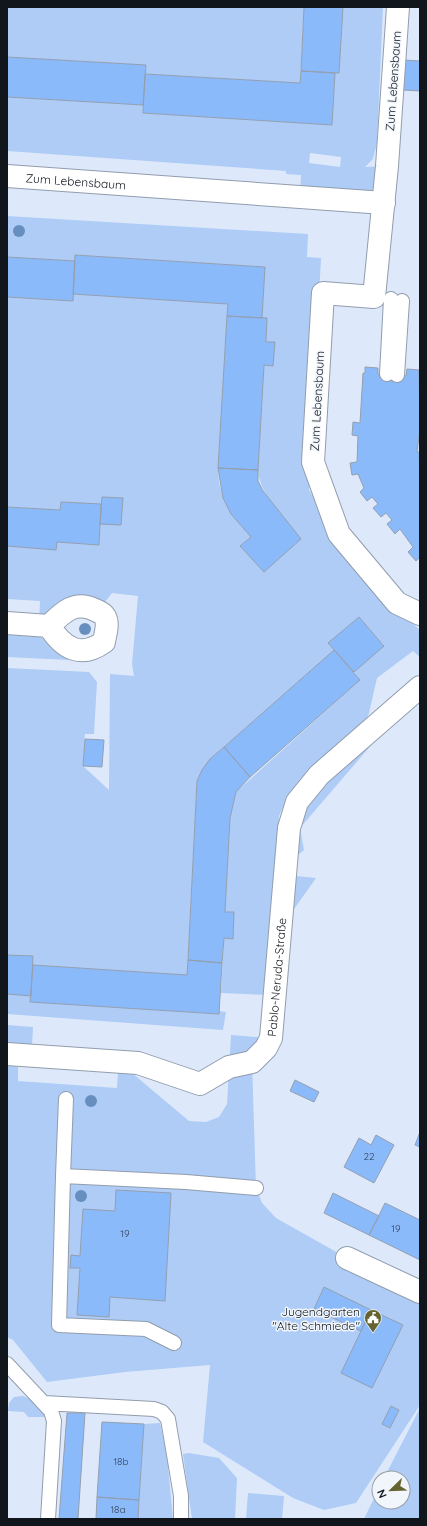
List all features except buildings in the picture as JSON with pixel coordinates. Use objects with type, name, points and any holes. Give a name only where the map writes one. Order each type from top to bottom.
[{"type":"street","name":"Zum Lebensbaum","points":[[398,7],[384,203],[374,297],[323,293],[313,462],[339,534],[397,603],[420,614]]},
{"type":"street","name":"Zum Lebensbaum","points":[[7,176],[384,203]]},
{"type":"street","points":[[7,623],[49,626]]},
{"type":"street","name":"Pablo-Neruda-Straße","points":[[7,1054],[138,1064],[200,1084],[229,1067],[252,1062],[266,1048],[271,1038],[289,828],[297,802],[319,775],[420,688]]},
{"type":"street","points":[[347,1258],[420,1292]]},
{"type":"lane","points":[[392,375],[396,300]]},
{"type":"lane","points":[[66,1099],[59,1325],[146,1329],[174,1343]]},
{"type":"lane","points":[[63,1176],[256,1188]]},
{"type":"lane","points":[[7,1364],[51,1411],[54,1420],[48,1519]]},
{"type":"lane","points":[[44,1403],[154,1409],[162,1412],[168,1419],[181,1496],[181,1519]]},
{"type":"shaded area","points":[[7,7],[304,7],[300,83],[145,74],[145,65],[7,57]]},
{"type":"shaded area","points":[[343,7],[383,7],[377,143],[373,159],[365,167],[387,166],[384,181],[371,195],[300,197],[301,175],[286,174],[286,171],[7,151],[7,97],[143,105],[143,113],[332,125],[335,73],[339,73]],"holes":[[[310,153],[341,157],[340,167],[309,163]]]},
{"type":"shaded area","points":[[7,216],[308,234],[307,257],[321,258],[309,490],[315,500],[328,501],[384,599],[420,630],[420,657],[413,651],[377,678],[369,713],[364,726],[305,776],[288,795],[279,816],[267,995],[221,993],[224,938],[232,939],[233,912],[225,912],[230,818],[236,792],[360,680],[354,672],[384,645],[359,617],[329,643],[334,650],[210,759],[197,781],[187,975],[33,965],[33,956],[7,955],[7,668],[89,672],[97,682],[94,734],[85,734],[83,766],[109,790],[110,674],[134,676],[132,664],[138,596],[112,593],[98,611],[39,625],[40,601],[7,599],[7,546],[56,550],[57,542],[99,545],[101,504],[61,502],[60,510],[7,507],[7,297],[72,301],[73,294],[228,304],[218,468],[219,482],[223,498],[231,514],[251,537],[240,546],[264,572],[301,539],[268,498],[263,489],[258,470],[264,365],[273,366],[275,343],[266,342],[267,318],[262,318],[265,267],[76,255],[75,261],[7,257]]},
{"type":"shaded area","points":[[7,633],[38,635],[69,660],[7,657]]},
{"type":"shaded area","points":[[385,729],[300,828],[304,850],[297,856],[296,876],[316,878],[280,929],[297,802]]},
{"type":"shaded area","points":[[7,994],[31,996],[31,1002],[219,1014],[219,1011],[226,1012],[223,1030],[7,1014]]},
{"type":"shaded area","points":[[7,1025],[33,1027],[32,1046],[7,1045]]},
{"type":"shaded area","points":[[231,1035],[271,1038],[252,1062],[256,1188],[262,1203],[276,1218],[347,1258],[420,1292],[420,1405],[378,1470],[371,1470],[371,1480],[356,1503],[324,1510],[293,1498],[203,1442],[210,1365],[125,1372],[47,1382],[13,1340],[7,1337],[7,1065],[18,1065],[18,1081],[117,1088],[118,1072],[132,1073],[189,1121],[206,1122],[219,1117],[227,1104]]},
{"type":"shaded area","points":[[23,1396],[32,1400],[47,1417],[28,1417],[24,1412],[8,1411],[9,1403],[14,1397]]},
{"type":"shaded area","points":[[420,1408],[420,1519],[364,1519],[371,1505],[371,1510],[411,1510],[411,1470],[388,1470]]},
{"type":"shaded area","points":[[160,1423],[167,1456],[173,1519],[138,1519],[144,1424]]},
{"type":"shaded area","points":[[189,1453],[219,1458],[237,1478],[235,1519],[192,1519],[183,1454]]},
{"type":"shaded area","points":[[248,1493],[284,1496],[282,1519],[246,1519]]},
{"type":"place","name":"Jugendgarten \"Alte Schmiede\"","points":[[373,1333]]}]
